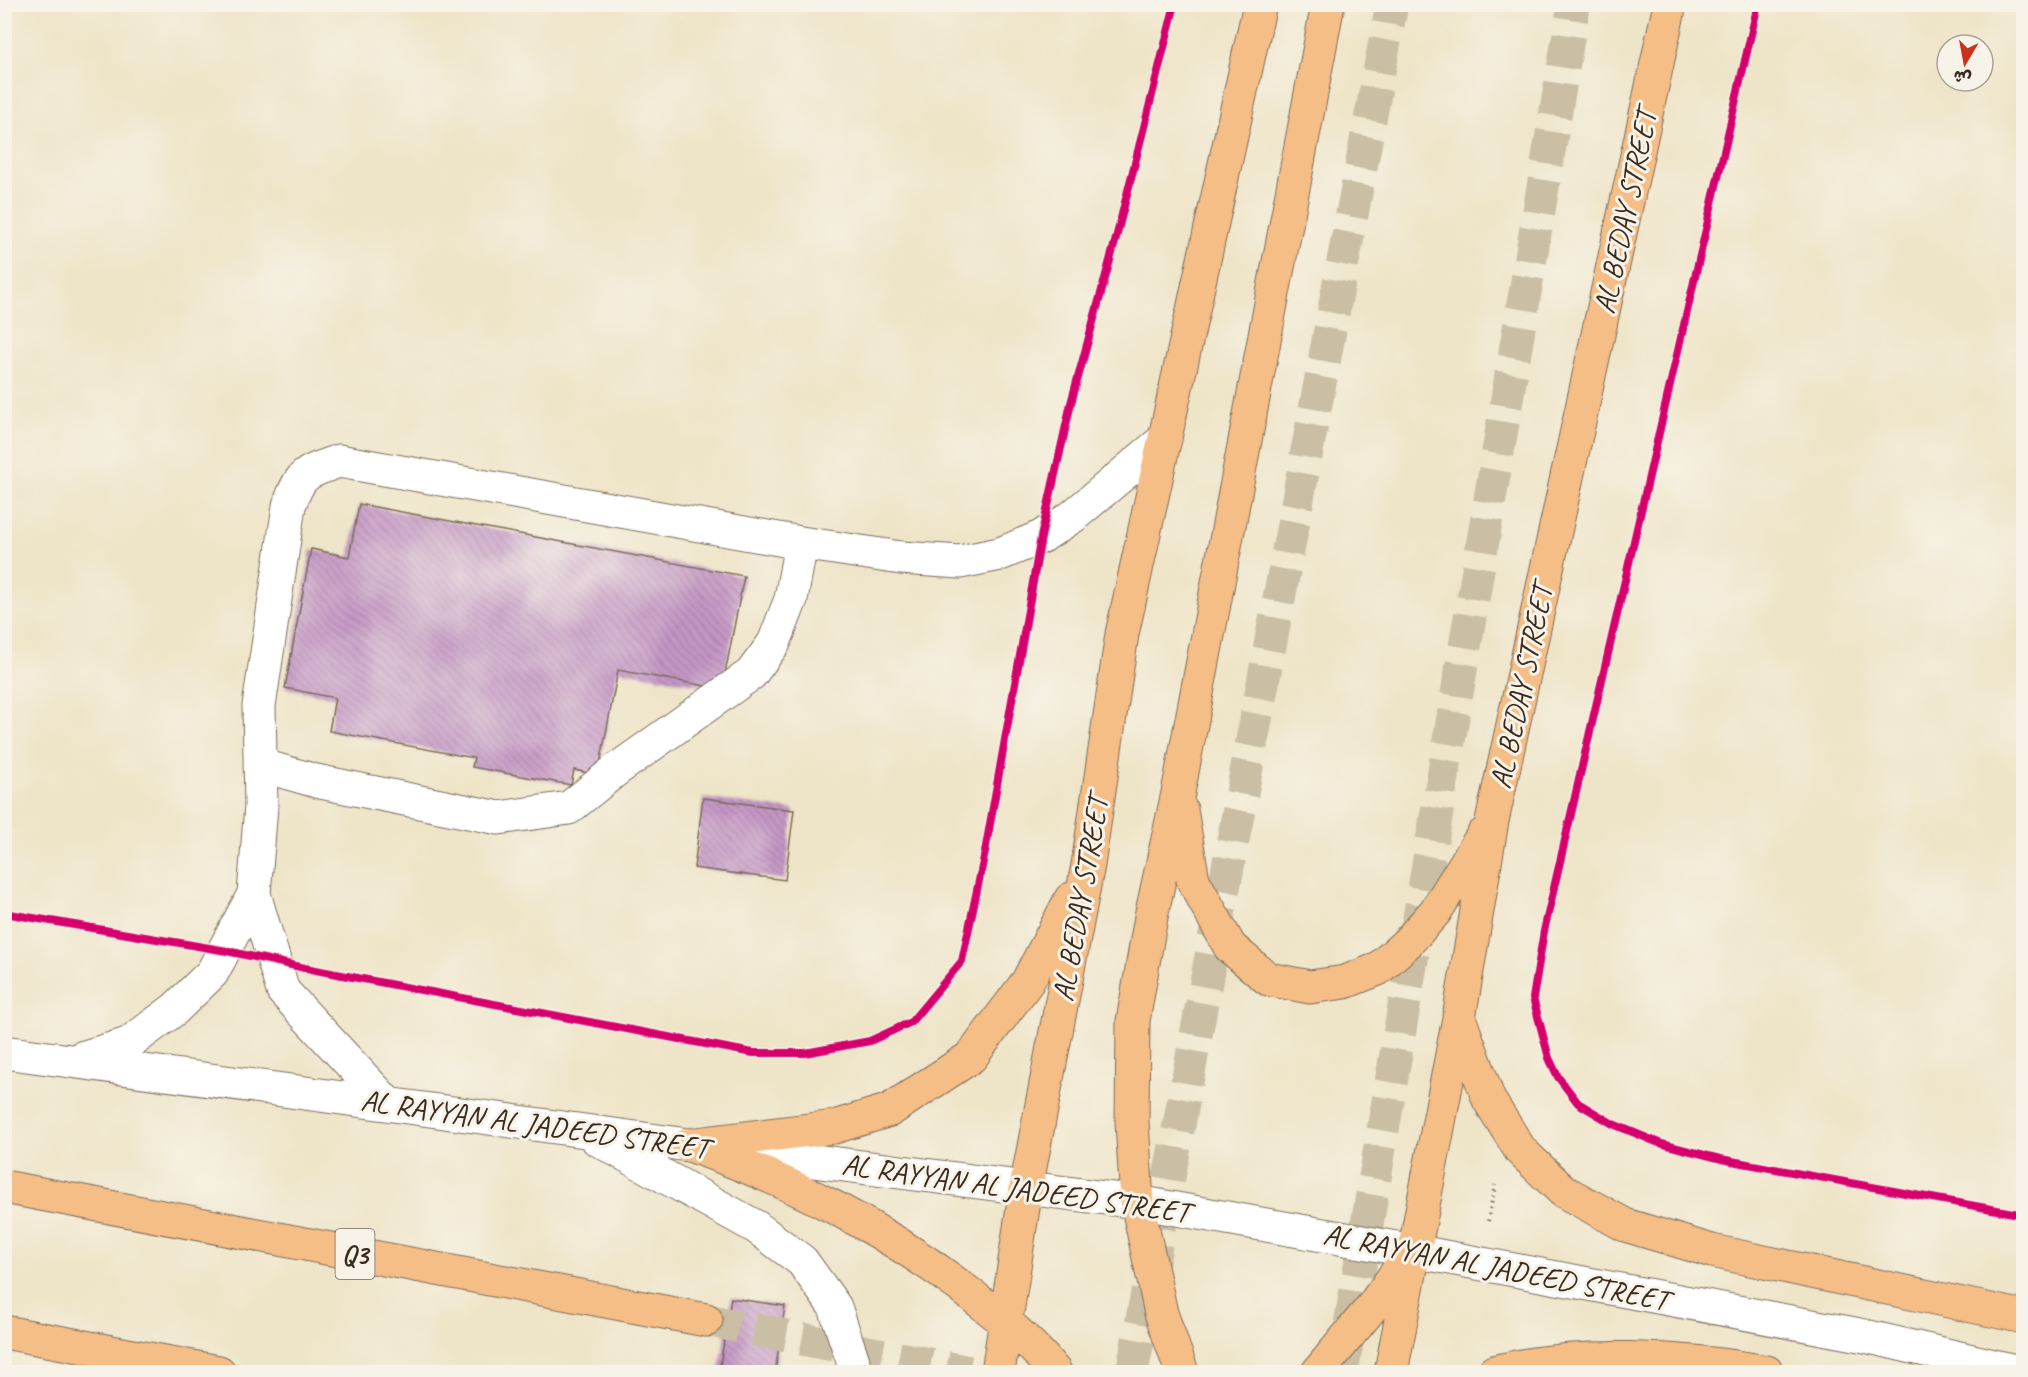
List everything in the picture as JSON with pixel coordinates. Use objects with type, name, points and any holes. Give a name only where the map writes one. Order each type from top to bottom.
[{"type":"main road","name":"AL BEDAY STREET","points":[[998,1372],[1026,1188],[1088,865],[1122,634],[1260,4]]},
{"type":"main road","points":[[1182,1372],[1161,1313],[1137,1202],[1132,1122],[1133,1021],[1151,917],[1178,794],[1328,4]]},
{"type":"main road","name":"AL BEDAY STREET","points":[[1390,1372],[1459,1018],[1492,821],[1670,4]]},
{"type":"main road","points":[[1178,794],[1194,880],[1230,947],[1268,979],[1310,987],[1345,982],[1378,969],[1407,944],[1436,912],[1492,821]]},
{"type":"main road","points":[[688,1145],[834,1127],[890,1110],[971,1057],[1028,981],[1088,865]]},
{"type":"main road","points":[[1459,1018],[1489,1100],[1521,1151],[1563,1191],[1625,1225],[1712,1251],[2024,1317]]},
{"type":"main road","points":[[688,1145],[759,1171],[809,1193],[917,1254],[1007,1322],[1054,1372]]},
{"type":"main road","name":"Q3","points":[[4,1187],[706,1320]]},
{"type":"main road","points":[[1318,1372],[1372,1307],[1413,1251]]},
{"type":"main road","points":[[4,1332],[219,1372]]},
{"type":"main road","points":[[1494,1372],[1571,1360],[1652,1360],[1740,1367],[1767,1372]]},
{"type":"street","points":[[388,1104],[284,991],[254,894],[261,806],[259,706],[289,506],[296,487],[308,472],[339,461],[801,543],[901,558],[960,562],[1000,554],[1041,537],[1072,517],[1165,439]]},
{"type":"street","points":[[260,765],[316,782],[499,818],[569,808],[616,770],[751,674],[774,643],[790,598],[801,543]]},
{"type":"street","points":[[71,1061],[128,1044],[175,1009],[212,973],[254,894]]},
{"type":"street","name":"AL RAYYAN AL JADEED STREET","points":[[4,1052],[688,1145],[1137,1202],[1865,1336],[2020,1372]]},
{"type":"street","points":[[578,1129],[756,1227],[802,1261],[835,1307],[853,1361],[853,1372]]},
{"type":"building","points":[[359,504],[744,576],[722,689],[618,670],[598,775],[574,770],[571,785],[472,767],[474,758],[329,731],[335,698],[285,688],[311,549],[349,557]]},
{"type":"building","points":[[703,798],[794,810],[785,880],[694,868]]},
{"type":"building","points":[[731,1298],[785,1306],[775,1372],[719,1372]]},
{"type":"tunnel","points":[[1132,1372],[1392,4]]},
{"type":"tunnel","points":[[1342,1372],[1574,4]]},
{"type":"tunnel","points":[[706,1320],[969,1372]]},
{"type":"cycle path","points":[[4,913],[227,951],[305,968],[753,1053],[805,1053],[870,1041],[911,1022],[962,961],[985,852],[1041,537],[1071,403],[1115,242],[1175,4]]},
{"type":"cycle path","points":[[1758,4],[1544,931],[1533,998],[1549,1058],[1558,1077],[1578,1103],[1613,1124],[1659,1143],[1721,1159],[2024,1215]]}]
